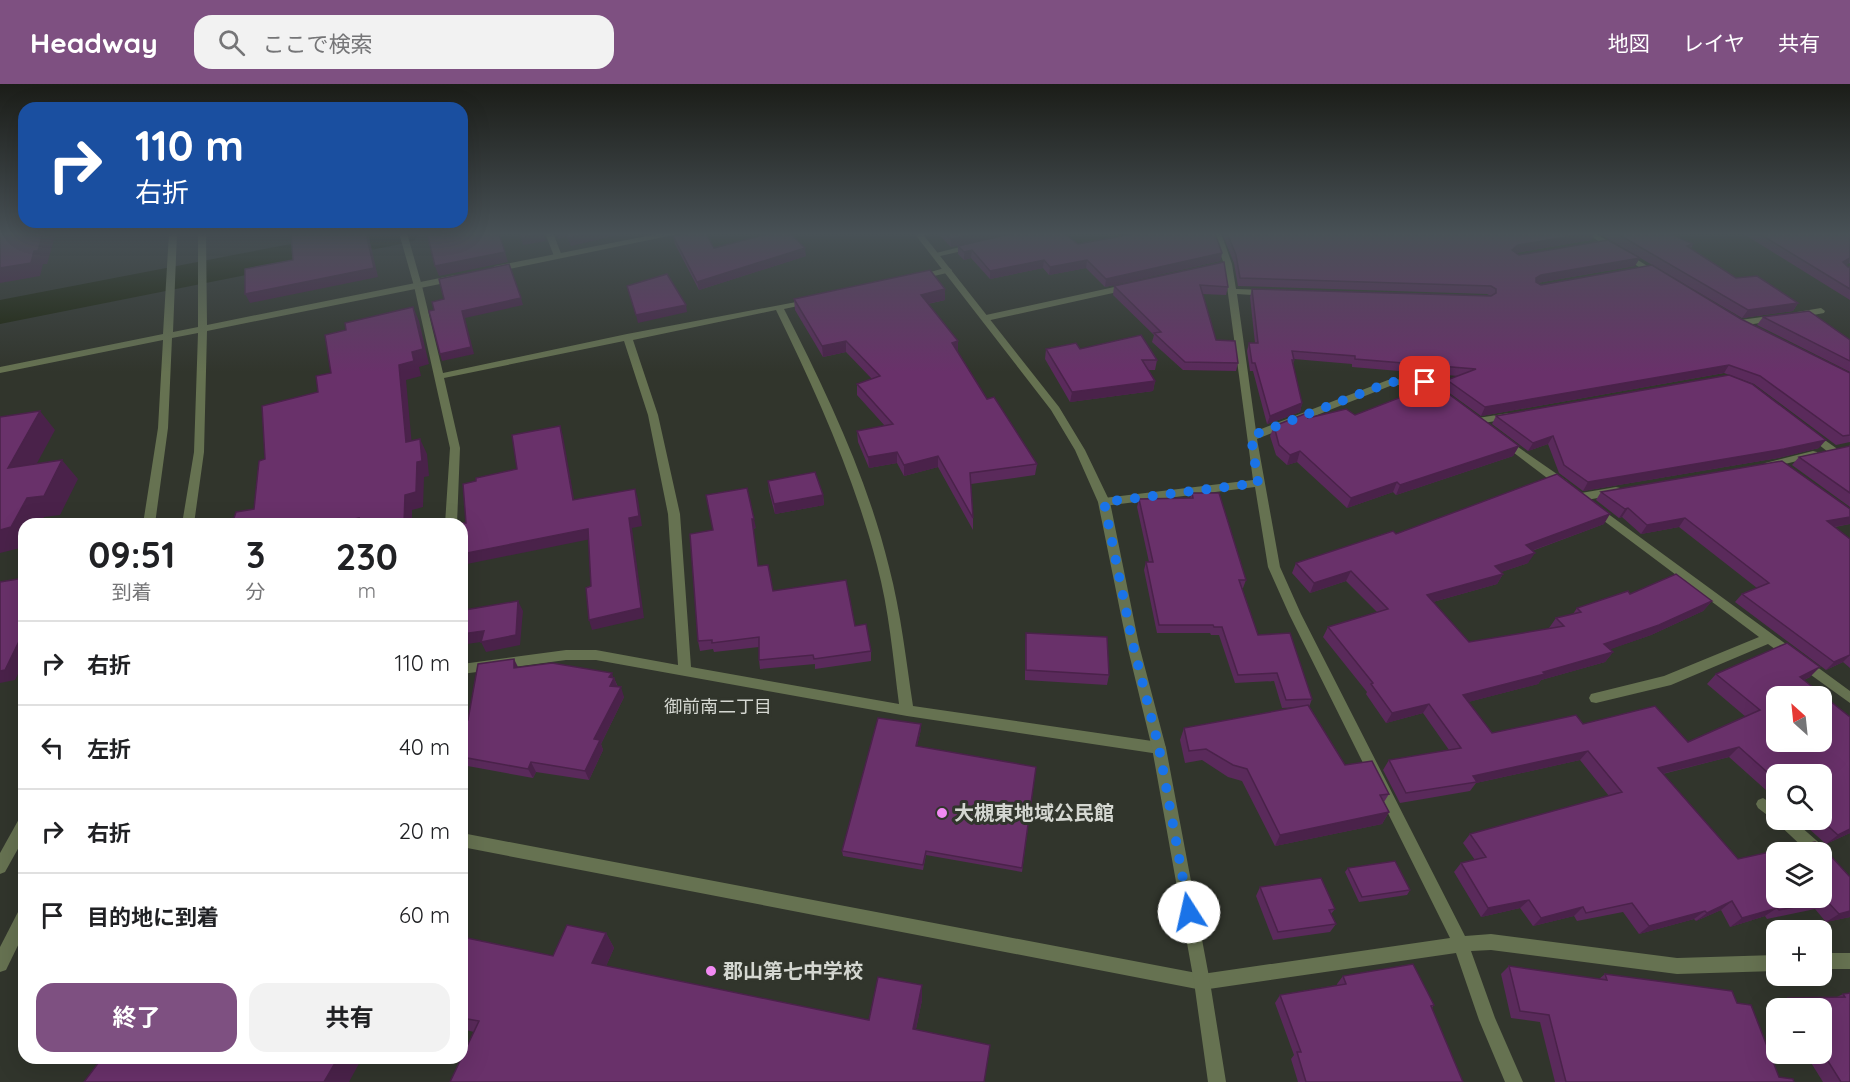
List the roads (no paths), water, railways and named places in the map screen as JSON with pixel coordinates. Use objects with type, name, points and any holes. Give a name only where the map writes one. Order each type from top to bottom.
[{"type":"street","points":[[150,518],[163,428],[171,280]]},
{"type":"street","points":[[189,518],[200,420],[202,280]]},
{"type":"street","points":[[416,280],[455,448],[451,518]]},
{"type":"street","points":[[0,370],[448,280]]},
{"type":"street","points":[[956,280],[1055,409],[1080,450],[1104,502],[1133,645],[1159,748],[1202,982],[1217,1082]]},
{"type":"street","points":[[1228,280],[1232,291],[1258,483],[1274,567],[1295,614],[1461,944],[1487,1020],[1514,1082]]},
{"type":"street","points":[[986,318],[1136,285]]},
{"type":"street","points":[[1232,291],[1278,293]]},
{"type":"street","points":[[440,376],[824,297]]},
{"type":"street","points":[[779,307],[818,384],[878,546],[891,606],[907,711]]},
{"type":"street","points":[[1750,329],[1735,321],[1821,311]]},
{"type":"street","points":[[627,337],[653,415],[674,514],[685,669]]},
{"type":"street","points":[[1251,436],[1366,391],[1406,380],[1425,382],[1453,403]]},
{"type":"street","points":[[1525,413],[1483,425],[1850,698]]},
{"type":"street","points":[[1758,466],[1783,466],[1837,449],[1805,429]]},
{"type":"street","points":[[1104,502],[1258,483]]},
{"type":"street","points":[[1581,497],[1628,489]]},
{"type":"street","points":[[1596,698],[1666,681],[1769,638]]},
{"type":"street","points":[[468,668],[582,654],[685,669],[907,711],[1159,748]]},
{"type":"street","points":[[1794,830],[1808,842]]},
{"type":"street","points":[[0,867],[18,835]]},
{"type":"street","points":[[468,841],[1202,982],[1461,944],[1491,942],[1677,966],[1766,963]]},
{"type":"street","points":[[0,964],[18,929]]},
{"type":"street","points":[[1832,961],[1850,961]]},
{"type":"waterway","points":[[0,312],[165,280]]},
{"type":"place","name":"大槻東地域公民館","points":[[942,813]]},
{"type":"place","name":"郡山第七中学校","points":[[711,971]]},
{"type":"district","name":"御前南二丁目","points":[[718,707]]}]
